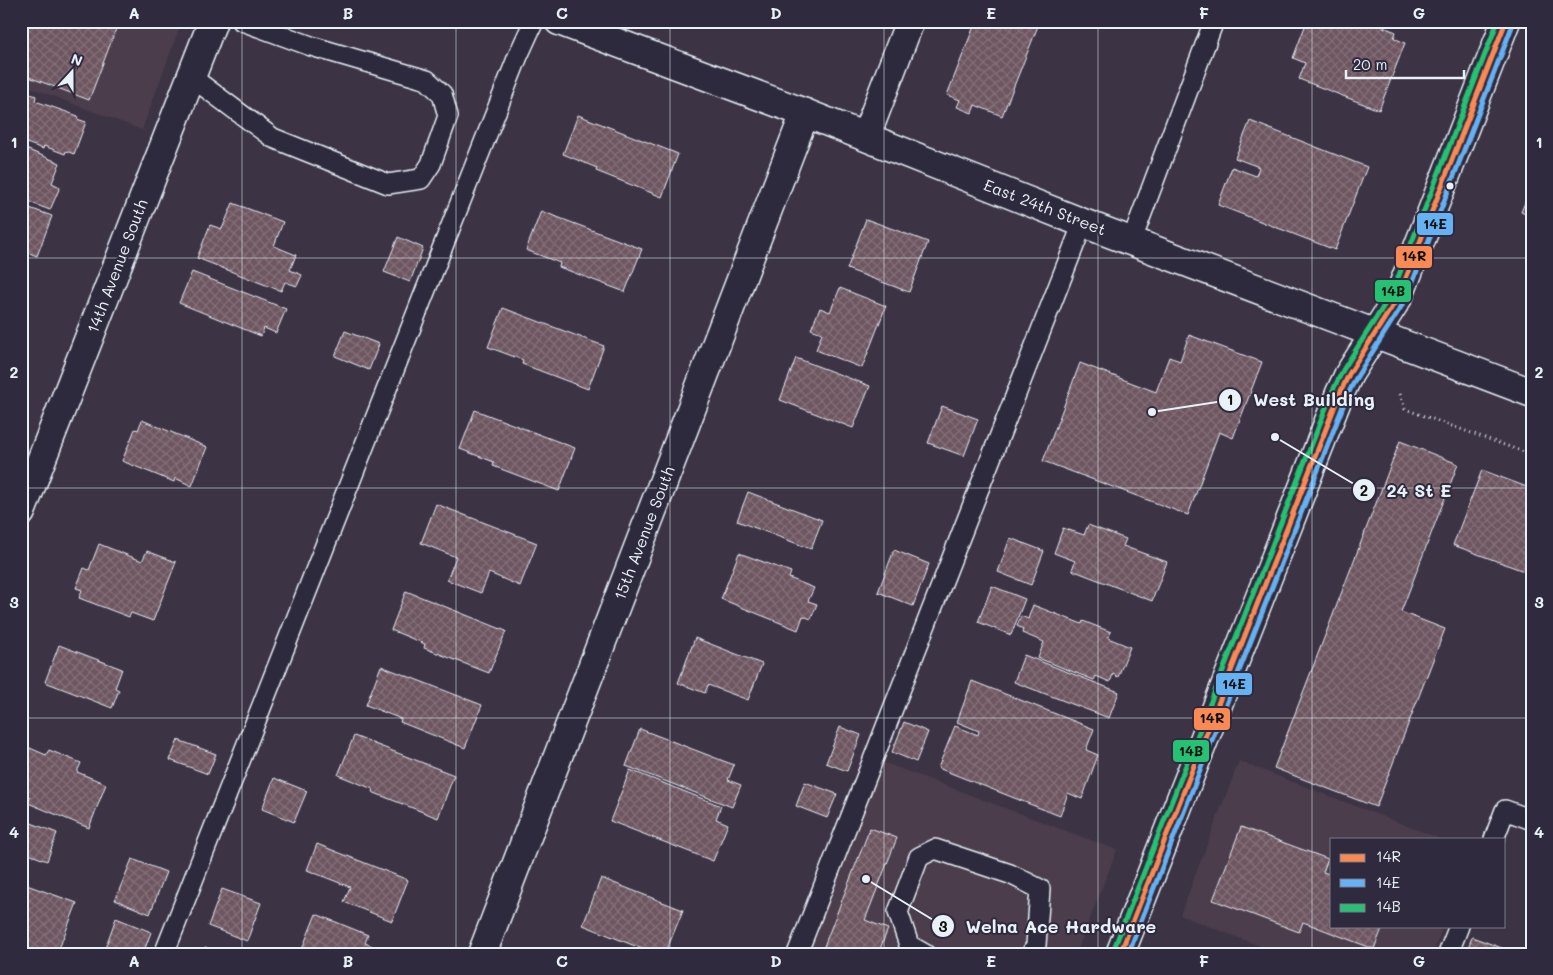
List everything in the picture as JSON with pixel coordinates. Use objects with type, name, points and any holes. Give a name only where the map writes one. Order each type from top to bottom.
[{"type":"street","name":"14th Avenue South","points":[[21,512],[213,21]]},
{"type":"street","name":"East 24th Street","points":[[559,21],[866,136],[1083,223],[1532,393]]},
{"type":"street","points":[[866,136],[910,21]]},
{"type":"street","points":[[1120,954],[1340,392],[1349,374],[1399,296],[1506,21]]},
{"type":"street","name":"15th Avenue South","points":[[482,954],[805,113]]},
{"type":"lane","points":[[190,76],[273,138],[388,184],[421,179],[431,164],[448,116],[442,94],[427,80],[311,46],[242,21]]},
{"type":"lane","points":[[164,954],[518,56],[534,21]]},
{"type":"lane","points":[[1132,240],[1214,21]]},
{"type":"lane","points":[[797,954],[1083,223]]},
{"type":"lane","points":[[1494,838],[1505,810],[1532,820]]},
{"type":"lane","points":[[925,954],[909,945],[898,912],[919,857],[936,849],[1010,874],[1040,889],[1036,945],[1031,954]]},
{"type":"lane","points":[[1448,954],[1458,928]]},
{"type":"path","points":[[1400,394],[1405,409],[1532,455]]},
{"type":"shaded area","points":[[21,21],[182,21],[142,130],[21,84]]},
{"type":"shaded area","points":[[872,758],[1117,850],[1076,954],[794,954]]},
{"type":"shaded area","points":[[1239,761],[1438,838],[1330,838],[1330,928],[1442,928],[1433,954],[1280,954],[1180,915]]},
{"type":"building","points":[[21,21],[119,21],[89,100],[21,74]]},
{"type":"building","points":[[976,21],[1040,21],[1002,116],[975,105],[972,113],[957,107],[960,100],[947,95]]},
{"type":"building","points":[[1173,21],[1188,21],[1186,27]]},
{"type":"building","points":[[1307,21],[1368,21],[1396,32],[1394,38],[1405,43],[1379,110],[1299,79],[1305,63],[1293,58]]},
{"type":"building","points":[[21,90],[36,96],[35,101],[78,116],[77,119],[86,122],[74,154],[66,151],[65,154],[44,146],[43,149],[21,141]]},
{"type":"building","points":[[578,115],[678,154],[662,197],[596,171],[597,168],[563,154]]},
{"type":"building","points":[[1250,121],[1367,167],[1335,250],[1218,205],[1232,167],[1256,176],[1259,167],[1235,158]]},
{"type":"building","points":[[21,147],[60,163],[52,183],[60,187],[50,210],[21,199]]},
{"type":"building","points":[[1532,186],[1532,217],[1521,212]]},
{"type":"building","points":[[233,203],[283,222],[274,246],[296,255],[290,270],[302,275],[297,286],[285,282],[281,291],[197,258],[210,225],[222,229]]},
{"type":"building","points":[[21,205],[52,216],[37,256],[21,250]]},
{"type":"building","points":[[541,211],[642,249],[625,292],[559,267],[560,263],[526,250]]},
{"type":"building","points":[[866,219],[928,242],[909,292],[847,269]]},
{"type":"building","points":[[398,237],[423,248],[410,282],[384,272]]},
{"type":"building","points":[[192,272],[286,309],[276,333],[264,328],[261,336],[179,303]]},
{"type":"building","points":[[840,288],[886,306],[862,368],[816,350],[822,333],[811,329],[820,308],[830,312]]},
{"type":"building","points":[[503,308],[604,346],[588,389],[522,364],[523,360],[488,347]]},
{"type":"building","points":[[345,331],[379,344],[369,370],[335,356]]},
{"type":"building","points":[[1189,335],[1262,362],[1233,438],[1219,432],[1188,515],[1043,461],[1080,363],[1156,392],[1169,357],[1180,361]]},
{"type":"building","points":[[796,358],[870,386],[853,428],[780,400]]},
{"type":"building","points":[[942,406],[978,419],[964,456],[928,443]]},
{"type":"building","points":[[475,410],[575,448],[559,491],[493,466],[494,462],[460,449]]},
{"type":"building","points":[[142,420],[207,447],[192,486],[175,478],[174,482],[122,461],[135,429],[138,430]]},
{"type":"building","points":[[1400,441],[1458,464],[1401,612],[1445,629],[1376,807],[1274,768]]},
{"type":"building","points":[[1482,470],[1532,489],[1532,574],[1453,545]]},
{"type":"building","points":[[748,492],[822,520],[811,549],[737,521]]},
{"type":"building","points":[[436,504],[537,543],[520,586],[489,573],[481,593],[447,580],[456,557],[421,543]]},
{"type":"building","points":[[1088,525],[1126,539],[1123,546],[1167,562],[1152,601],[1072,570],[1075,561],[1054,553],[1063,528],[1084,535]]},
{"type":"building","points":[[1010,538],[1044,551],[1031,585],[998,572]]},
{"type":"building","points":[[99,544],[142,561],[147,551],[176,562],[153,621],[131,613],[129,617],[79,598],[82,590],[76,588],[84,568],[89,570]]},
{"type":"building","points":[[894,550],[929,564],[913,606],[878,592]]},
{"type":"building","points":[[739,553],[791,572],[789,578],[814,588],[808,601],[817,604],[811,619],[803,616],[798,630],[721,599]]},
{"type":"building","points":[[992,586],[1025,599],[1011,635],[978,622]]},
{"type":"building","points":[[406,591],[506,631],[489,673],[424,648],[425,644],[391,630]]},
{"type":"building","points":[[1033,605],[1082,624],[1083,621],[1111,632],[1108,638],[1130,647],[1118,677],[1113,674],[1110,682],[1096,676],[1094,680],[1038,658],[1044,642],[1022,633],[1023,629],[1017,626],[1021,616],[1028,619]]},
{"type":"building","points":[[695,638],[762,664],[748,700],[708,685],[705,693],[678,683]]},
{"type":"building","points":[[59,645],[122,669],[115,688],[119,690],[112,708],[45,682]]},
{"type":"building","points":[[1024,655],[1119,692],[1109,718],[1014,682]]},
{"type":"building","points":[[381,666],[482,705],[465,748],[400,722],[401,719],[366,705]]},
{"type":"building","points":[[972,681],[1094,729],[1086,750],[1098,755],[1082,799],[1068,793],[1060,816],[938,768],[955,726],[978,735],[979,731],[957,722]]},
{"type":"building","points":[[904,722],[928,732],[916,762],[892,752]]},
{"type":"building","points":[[840,727],[861,735],[847,771],[826,763]]},
{"type":"building","points":[[640,729],[734,765],[728,780],[741,785],[732,807],[626,766]]},
{"type":"building","points":[[354,736],[454,775],[438,818],[372,792],[373,789],[338,775]]},
{"type":"building","points":[[178,740],[216,754],[208,774],[170,760]]},
{"type":"building","points":[[23,745],[46,755],[49,750],[81,763],[77,772],[106,784],[89,828],[28,803],[30,797],[21,794],[21,748]]},
{"type":"building","points":[[630,770],[721,806],[716,819],[728,824],[713,861],[610,821]]},
{"type":"building","points":[[274,778],[307,791],[294,822],[262,809]]},
{"type":"building","points":[[805,782],[837,794],[827,818],[796,806]]},
{"type":"building","points":[[21,819],[57,833],[47,861],[21,851]]},
{"type":"building","points":[[1241,827],[1328,859],[1323,872],[1330,874],[1330,928],[1382,928],[1374,949],[1303,922],[1299,932],[1213,900]]},
{"type":"building","points":[[870,828],[897,838],[865,920],[888,929],[878,954],[821,954]]},
{"type":"building","points":[[317,844],[408,880],[392,921],[344,902],[350,887],[307,870]]},
{"type":"building","points":[[132,859],[166,872],[150,914],[115,900]]},
{"type":"building","points":[[601,878],[683,910],[665,954],[655,954],[583,925]]},
{"type":"building","points":[[21,883],[77,903],[57,954],[21,954]]},
{"type":"building","points":[[222,889],[261,903],[247,941],[208,926]]},
{"type":"building","points":[[316,914],[368,935],[365,943],[392,954],[300,954]]},
{"type":"building","points":[[116,918],[151,932],[143,954],[103,954]]},
{"type":"building","points":[[1472,937],[1510,951],[1509,954],[1466,954]]},
{"type":"building","points":[[205,947],[222,954],[202,954]]},
{"type":"transit line","name":"14B","points":[[1113,951],[1333,390],[1343,370],[1392,293],[1498,21]]},
{"type":"transit line","name":"14R","points":[[1120,954],[1340,393],[1349,374],[1399,296],[1506,21]]},
{"type":"transit line","name":"14E","points":[[1128,954],[1347,396],[1356,378],[1406,299],[1513,24]]},
{"type":"place","name":"West Building","points":[[1152,412]]},
{"type":"place","name":"24 St E","points":[[1275,437]]},
{"type":"place","name":"Welna Ace Hardware","points":[[866,879]]}]
